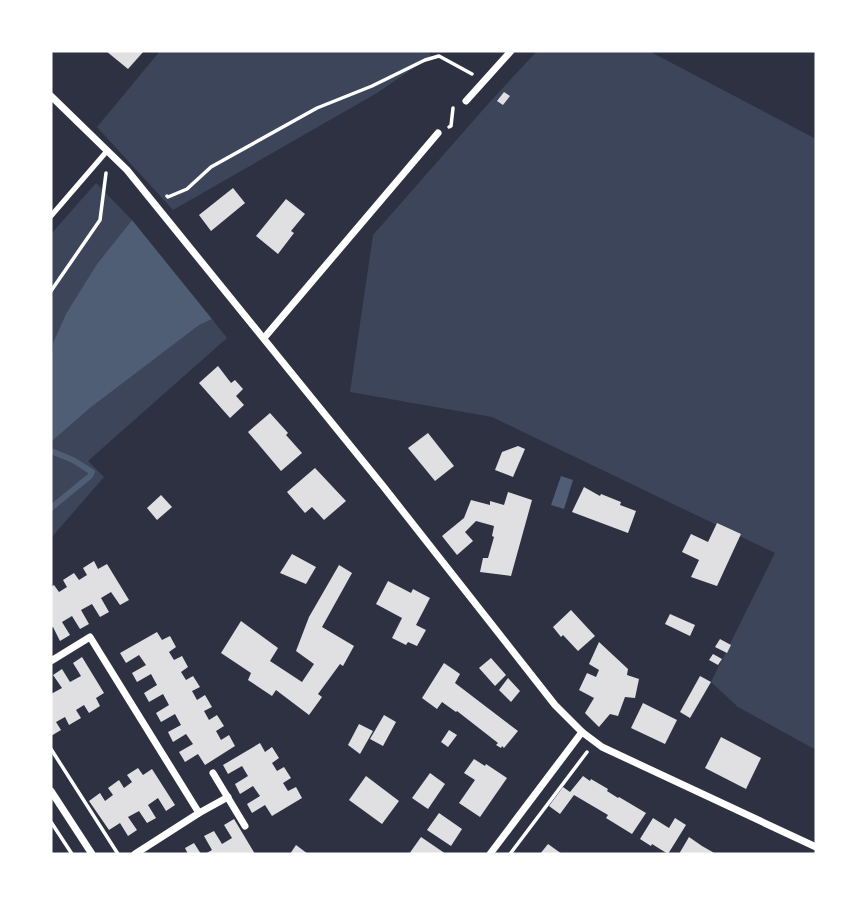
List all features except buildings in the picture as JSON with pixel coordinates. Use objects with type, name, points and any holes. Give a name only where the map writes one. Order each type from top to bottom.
[{"type":"street","points":[[466,101],[511,51]]},
{"type":"street","points":[[51,96],[127,170],[383,486],[555,705],[582,732],[602,747],[816,848]]},
{"type":"street","points":[[264,338],[438,133]]},
{"type":"street","points":[[51,661],[90,637],[200,813]]},
{"type":"street","points":[[490,854],[582,732]]},
{"type":"street","points":[[213,773],[246,826]]},
{"type":"street","points":[[51,790],[92,854]]},
{"type":"street","points":[[135,854],[228,797]]},
{"type":"lane","points":[[51,216],[108,152]]},
{"type":"path","points":[[160,187],[168,197],[187,188],[211,167],[317,107],[372,86],[425,60],[439,56],[485,80]]},
{"type":"path","points":[[438,133],[451,127],[454,106],[466,101]]},
{"type":"path","points":[[51,291],[100,220],[108,152]]},
{"type":"path","points":[[510,854],[595,741]]},
{"type":"path","points":[[51,749],[118,854]]},
{"type":"path","points":[[51,822],[72,854]]},
{"type":"shaded area","points":[[160,51],[428,51],[431,56],[377,93],[173,210],[97,127]]},
{"type":"shaded area","points":[[537,51],[649,51],[816,139],[816,750],[738,707],[711,682],[775,553],[492,417],[350,392],[373,235]]},
{"type":"shaded area","points":[[96,183],[132,220],[97,264],[53,343],[51,371],[51,234]]},
{"type":"shaded area","points":[[132,220],[212,319],[199,325],[90,408],[51,442],[53,343],[66,314],[97,264]]},
{"type":"shaded area","points":[[212,319],[227,338],[88,461],[104,477],[51,538],[51,442],[90,408],[199,324]]},
{"type":"shaded area","points":[[561,476],[573,480],[564,509],[551,505]]},
{"type":"waterway","points":[[51,451],[92,472],[51,508]]}]
